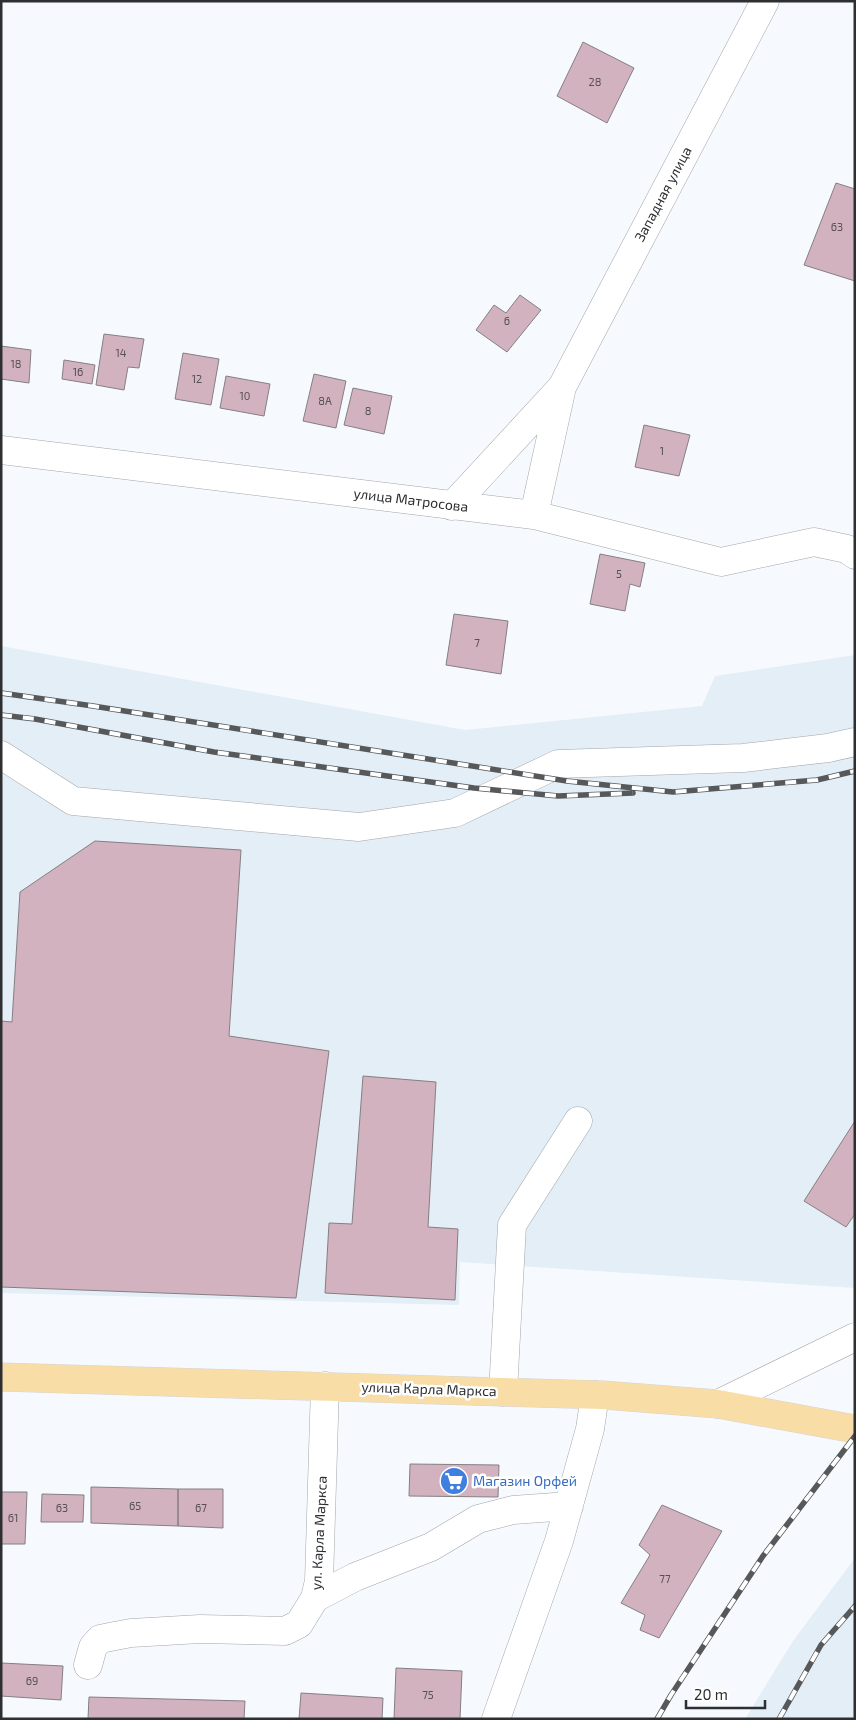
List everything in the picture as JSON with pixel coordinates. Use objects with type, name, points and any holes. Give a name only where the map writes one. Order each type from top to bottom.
[{"type":"main road","name":"улица Карла Маркса","points":[[1,1377],[594,1395],[718,1404],[855,1429]]},
{"type":"street","name":"Западная улица","points":[[562,387],[765,1]]},
{"type":"street","points":[[452,506],[562,387]]},
{"type":"street","points":[[534,515],[562,387]]},
{"type":"street","name":"улица Матросова","points":[[1,450],[534,515],[721,562],[814,542],[847,548],[855,555]]},
{"type":"street","points":[[1,755],[74,801],[359,827],[454,813],[558,764],[743,758],[828,748],[855,742]]},
{"type":"street","points":[[503,1392],[512,1225],[578,1122]]},
{"type":"street","points":[[718,1404],[855,1337]]},
{"type":"street","name":"ул. Карла Маркса","points":[[88,1665],[93,1647],[100,1639],[115,1636],[131,1633],[200,1629],[285,1631],[299,1624],[315,1598],[319,1581],[325,1386]]},
{"type":"street","points":[[496,1719],[559,1541],[590,1429],[594,1395]]},
{"type":"street","points":[[315,1598],[355,1577],[431,1547],[478,1519],[514,1510],[569,1506]]},
{"type":"shaded area","points":[[1,646],[465,730],[702,706],[715,676],[855,655],[855,1288],[460,1262],[459,1305],[1,1293]]},
{"type":"shaded area","points":[[855,1558],[855,1719],[745,1719],[793,1641]]},
{"type":"building","points":[[583,42],[634,68],[607,123],[557,96]]},
{"type":"building","points":[[836,183],[855,189],[855,281],[804,265]]},
{"type":"building","points":[[520,295],[541,310],[507,352],[476,330],[494,305],[506,313]]},
{"type":"building","points":[[104,334],[144,339],[139,368],[128,367],[124,390],[96,385]]},
{"type":"building","points":[[1,346],[31,350],[29,383],[1,379]]},
{"type":"building","points":[[183,353],[219,359],[211,405],[175,399]]},
{"type":"building","points":[[64,360],[95,365],[92,384],[62,379]]},
{"type":"building","points":[[314,374],[346,381],[336,428],[303,421]]},
{"type":"building","points":[[226,376],[270,384],[264,416],[220,408]]},
{"type":"building","points":[[353,388],[392,396],[384,434],[344,425]]},
{"type":"building","points":[[644,425],[690,435],[679,476],[635,467]]},
{"type":"building","points":[[600,554],[645,563],[640,587],[630,584],[625,611],[590,604]]},
{"type":"building","points":[[454,614],[508,621],[501,674],[446,665]]},
{"type":"building","points":[[95,841],[241,850],[229,1036],[329,1051],[296,1298],[1,1287],[1,1021],[12,1022],[20,892]]},
{"type":"building","points":[[363,1076],[436,1082],[428,1227],[458,1229],[455,1300],[325,1293],[329,1223],[352,1224]]},
{"type":"building","points":[[855,1121],[855,1214],[846,1227],[804,1201]]},
{"type":"building","name":"Магазин Орфей","points":[[410,1464],[499,1465],[498,1497],[409,1496]]},
{"type":"building","points":[[91,1487],[178,1489],[178,1526],[91,1523]]},
{"type":"building","points":[[178,1489],[223,1489],[223,1528],[178,1526]]},
{"type":"building","points":[[1,1492],[27,1492],[25,1544],[1,1544]]},
{"type":"building","points":[[42,1494],[84,1495],[83,1522],[41,1522]]},
{"type":"building","points":[[662,1505],[722,1531],[659,1638],[640,1630],[645,1615],[621,1603],[650,1555],[639,1545]]},
{"type":"building","points":[[1,1663],[63,1666],[61,1700],[1,1696]]},
{"type":"building","points":[[396,1668],[462,1671],[460,1719],[394,1719]]},
{"type":"building","points":[[301,1693],[383,1698],[382,1719],[299,1719]]},
{"type":"building","points":[[89,1697],[245,1701],[244,1719],[88,1719]]},
{"type":"railway","points":[[1,693],[567,781],[673,792],[817,780],[855,771]]},
{"type":"railway","points":[[1,715],[35,719],[214,752],[474,788],[558,796],[633,793]]},
{"type":"railway","points":[[657,1719],[763,1556],[855,1436]]},
{"type":"railway","points":[[779,1719],[821,1645],[855,1606]]},
{"type":"place","name":"Магазин Орфей","points":[[454,1481]]}]
